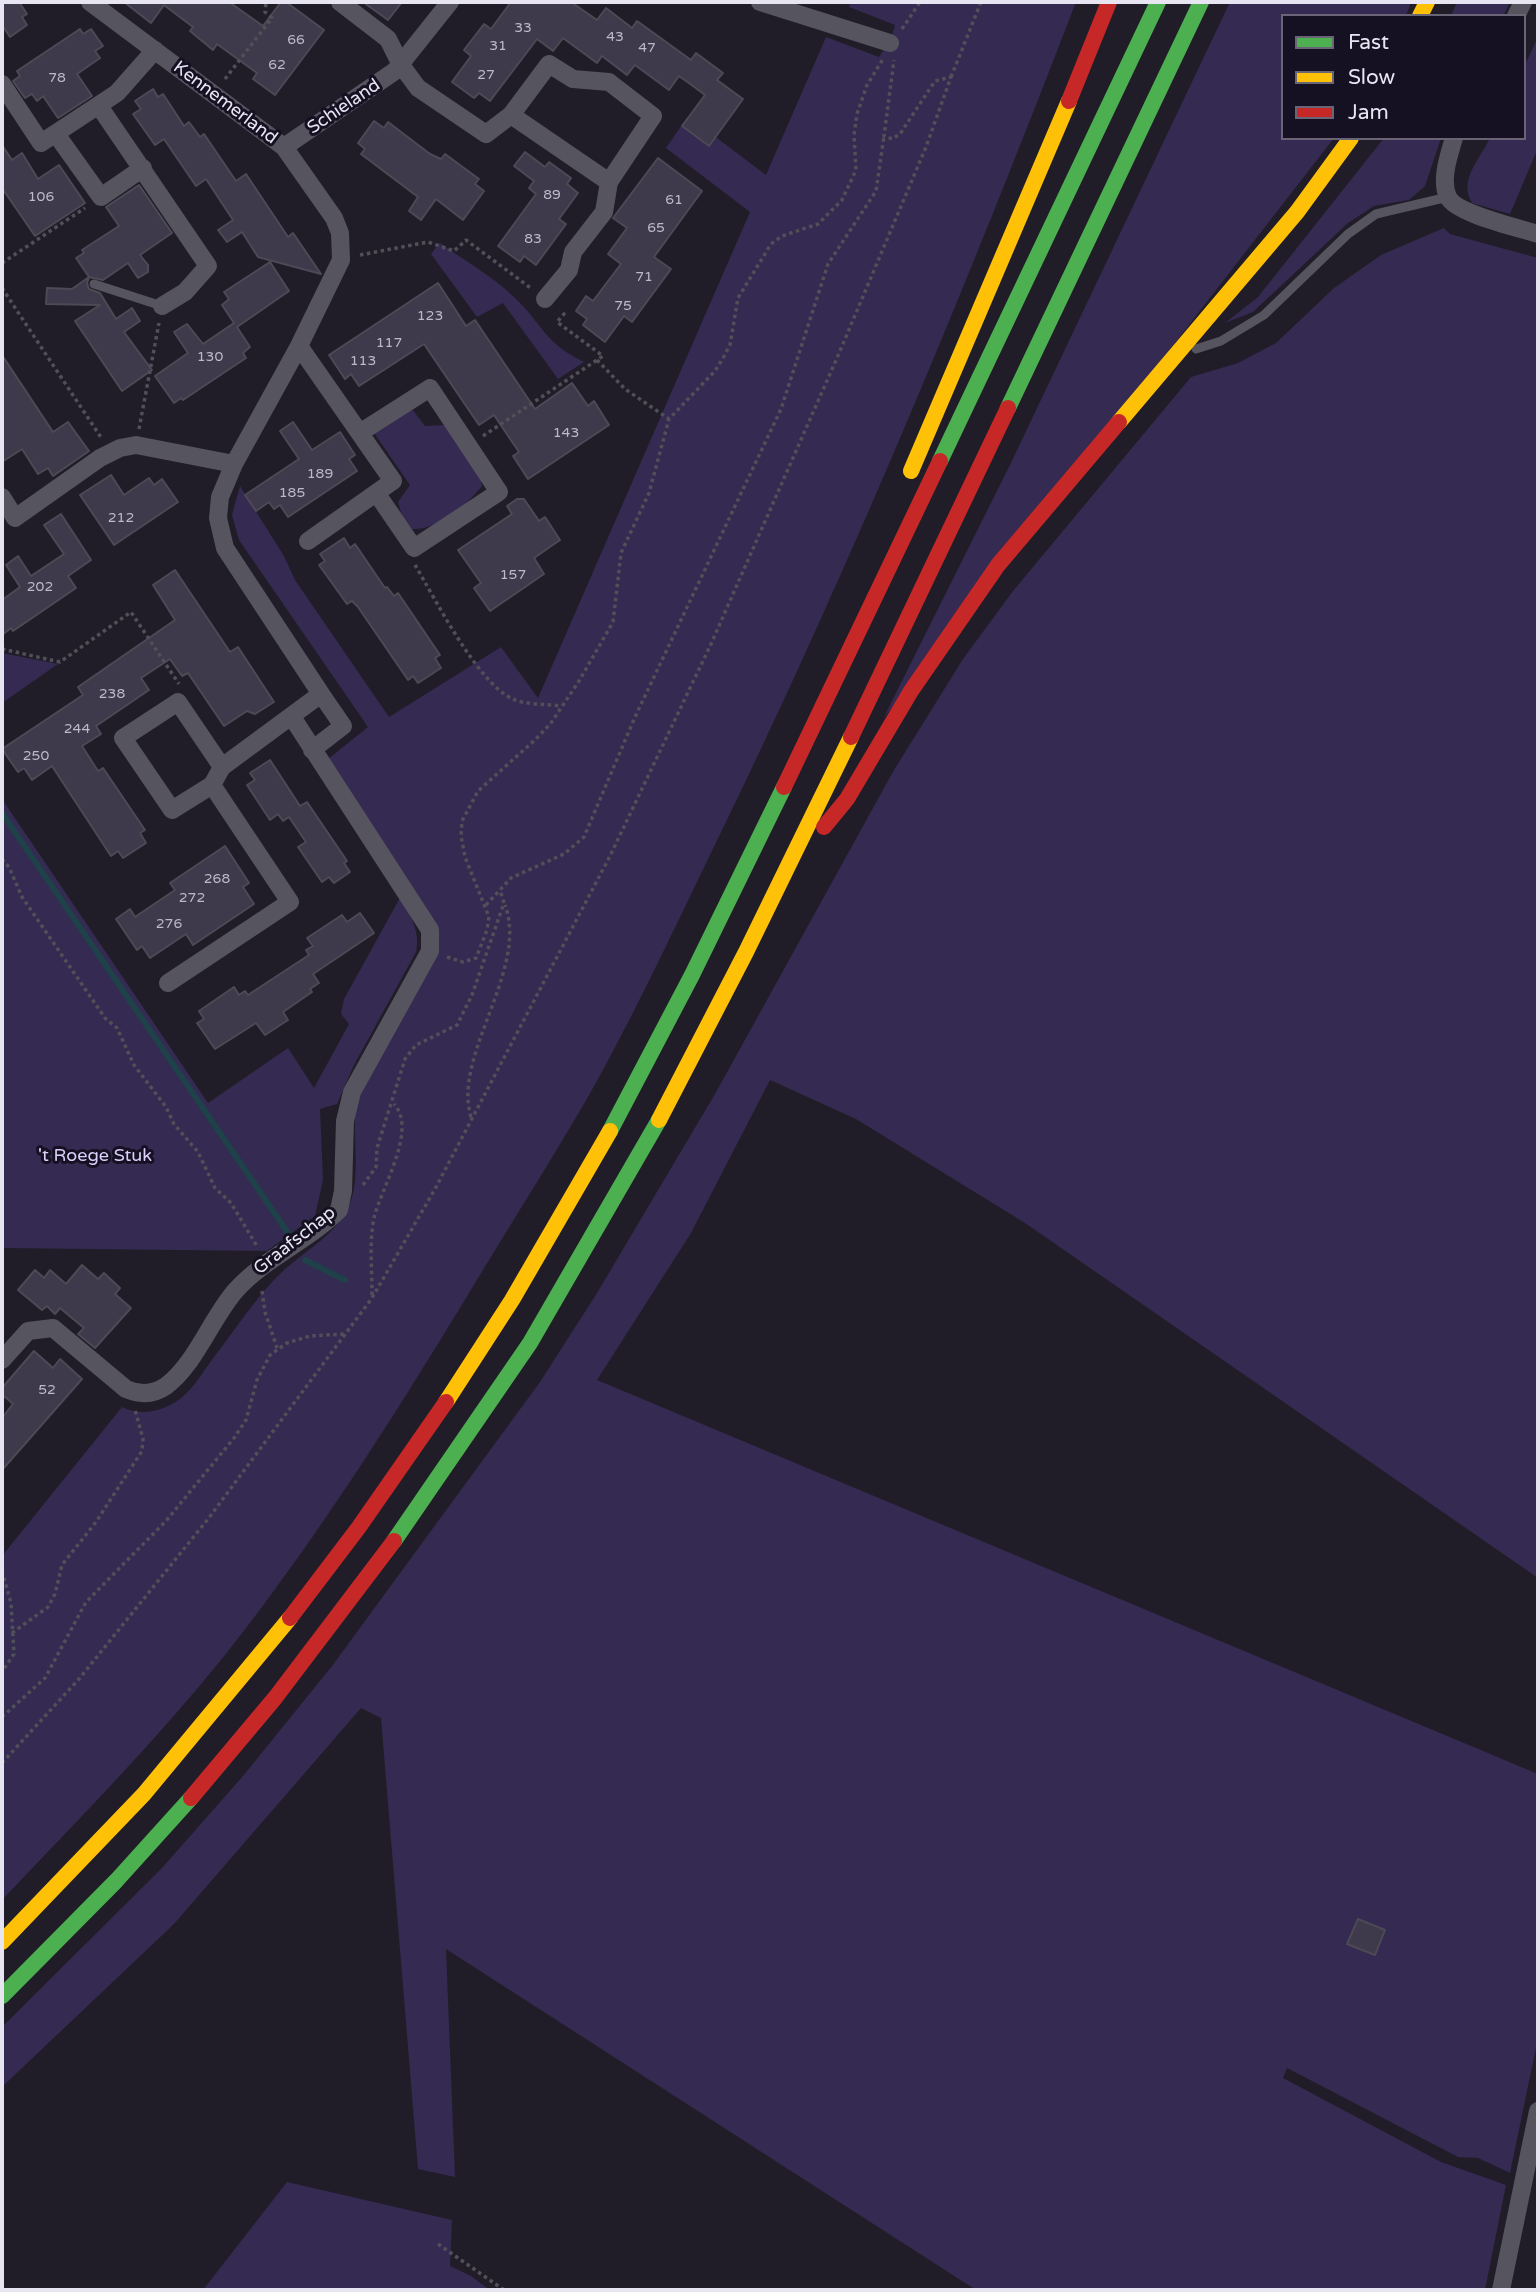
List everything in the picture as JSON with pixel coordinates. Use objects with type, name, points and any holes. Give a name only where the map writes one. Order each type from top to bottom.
[{"type":"highway","points":[[905,487],[1086,63],[1109,2]]},
{"type":"highway","points":[[2,1942],[88,1854],[190,1742],[287,1622],[426,1432],[513,1298],[608,1136],[719,923],[1158,2]]},
{"type":"highway","points":[[2,1996],[117,1879],[219,1764],[338,1617],[465,1442],[562,1292],[651,1135],[785,876],[1201,2]]},
{"type":"highway","points":[[785,876],[847,799],[911,691],[998,565],[1297,212],[1350,140]]},
{"type":"highway","points":[[800,753],[885,538]]},
{"type":"street","name":"Kennemerland","points":[[90,2],[284,147],[334,218],[340,233],[341,260]]},
{"type":"street","points":[[341,2],[388,39],[401,65],[418,88],[485,134],[511,115],[549,64],[572,79],[609,82],[653,116],[609,183],[604,212],[573,252],[569,270],[545,299]]},
{"type":"street","name":"Schieland","points":[[284,147],[381,82],[401,65],[450,2]]},
{"type":"street","points":[[760,2],[890,43]]},
{"type":"street","name":"Kennemerland","points":[[56,134],[117,93],[155,50]]},
{"type":"street","points":[[2,84],[41,143],[56,134],[101,197],[143,168]]},
{"type":"street","points":[[99,106],[208,266],[185,292],[162,306]]},
{"type":"street","points":[[511,115],[609,183]]},
{"type":"street","points":[[1454,140],[1445,176],[1448,197],[1458,208],[1538,234]]},
{"type":"street","points":[[312,750],[343,726],[226,548],[218,518],[220,497],[234,464],[299,346],[341,260]]},
{"type":"street","points":[[299,346],[393,481],[308,541]]},
{"type":"street","points":[[361,432],[430,388],[499,492],[414,548],[377,494]]},
{"type":"street","points":[[2,497],[9,523],[111,453],[136,445],[234,464]]},
{"type":"street","points":[[222,767],[178,702],[123,738],[172,810],[212,785],[222,767],[321,694]]},
{"type":"street","points":[[292,717],[424,919],[430,930],[429,951]]},
{"type":"street","points":[[168,984],[290,902],[212,785]]},
{"type":"street","name":"Graafschap","points":[[135,1394],[157,1392],[170,1384],[234,1292],[259,1267],[339,1210],[343,1191],[345,1121],[352,1092],[429,951]]},
{"type":"street","points":[[2,1360],[28,1331],[52,1328],[125,1390],[135,1394]]},
{"type":"street","points":[[1502,2290],[1538,2111]]},
{"type":"lane","points":[[1177,354],[1221,341],[1264,315],[1348,234],[1376,214],[1448,197]]},
{"type":"lane","points":[[94,284],[162,306]]},
{"type":"path","points":[[214,94],[272,18],[265,12],[266,2]]},
{"type":"path","points":[[429,951],[463,962],[476,958],[487,930],[486,905],[471,878],[461,836],[462,821],[478,791],[537,739],[561,706],[613,622],[621,553],[649,493],[669,419],[715,371],[723,358],[730,345],[738,298],[771,244],[782,236],[818,223],[842,200],[856,170],[854,135],[857,114],[867,85],[890,43],[906,26],[920,2]]},
{"type":"path","points":[[2,1763],[145,1600],[277,1428],[372,1298],[435,1189],[598,879],[711,644],[817,407],[926,147],[981,2]]},
{"type":"path","points":[[486,905],[521,872],[564,854],[584,836],[635,717],[781,409],[828,264],[876,191],[895,53],[890,43]]},
{"type":"path","points":[[884,136],[896,138],[935,81],[951,77]]},
{"type":"path","points":[[2,263],[101,197]]},
{"type":"path","points":[[341,260],[428,242],[454,251],[466,240],[564,314],[557,322],[603,356],[469,445]]},
{"type":"path","points":[[2,288],[111,453]]},
{"type":"path","points":[[136,445],[162,306]]},
{"type":"path","points":[[597,360],[625,389],[669,419]]},
{"type":"path","points":[[414,548],[410,558],[467,651],[494,687],[514,700],[561,706]]},
{"type":"path","points":[[2,649],[60,662],[131,612],[180,686],[178,702]]},
{"type":"path","points":[[2,859],[9,867],[22,897],[68,961],[79,983],[105,1018],[117,1028],[143,1078],[198,1152],[215,1188],[242,1217],[258,1247],[265,1312],[277,1348]]},
{"type":"path","points":[[471,1117],[467,1089],[509,944],[508,913],[500,890]]},
{"type":"path","points":[[362,1186],[376,1167],[377,1148],[394,1104],[401,1068],[416,1045],[457,1025],[472,995],[504,903]]},
{"type":"path","points":[[372,1298],[371,1247],[374,1217],[398,1151],[403,1124],[401,1112],[394,1104]]},
{"type":"path","points":[[2,1717],[45,1678],[86,1602],[166,1521],[234,1438],[246,1420],[264,1363],[277,1348],[310,1336],[344,1334]]},
{"type":"path","points":[[12,1633],[48,1607],[55,1594],[62,1564],[96,1522],[142,1451],[143,1439],[135,1413],[135,1394]]},
{"type":"path","points":[[2,1571],[11,1602],[13,1659],[2,1672]]},
{"type":"path","points":[[438,2244],[504,2290]]},
{"type":"green space","points":[[850,2],[1076,2],[952,314],[820,622],[678,921],[597,1081],[422,1369],[295,1562],[225,1655],[172,1718],[2,1900],[2,1556],[122,1407],[140,1412],[153,1411],[172,1404],[185,1395],[271,1283],[337,1224],[350,1203],[355,1181],[356,1103],[433,956],[432,921],[419,897],[327,760],[368,727],[239,540],[232,515],[240,486],[284,556],[295,580],[389,717],[501,647],[538,698],[750,212],[666,148],[688,116],[766,175],[826,37],[879,57],[891,39],[895,25],[849,7]]},
{"type":"green space","points":[[1230,2],[1411,2],[1407,14],[1281,14],[1281,140],[1332,140],[883,719],[1009,467]]},
{"type":"green space","points":[[1457,2],[1510,2],[1504,14],[1452,14]]},
{"type":"green space","points":[[1538,37],[1538,148],[1510,214],[1472,203],[1468,186],[1472,170],[1489,140],[1526,140],[1526,63]]},
{"type":"green space","points":[[1382,140],[1440,140],[1425,186],[1409,200],[1374,206],[1348,223],[1253,312],[1225,323],[1258,297]]},
{"type":"green space","points":[[1444,228],[1450,234],[1538,258],[1538,1578],[1025,1223],[856,1119],[770,1080],[691,1233],[597,1380],[1538,1774],[1538,2038],[1510,2173],[1478,2158],[1458,2157],[1287,2068],[1283,2078],[1441,2162],[1506,2185],[1485,2290],[976,2290],[446,1949],[455,2177],[418,2169],[381,1718],[361,1708],[174,1924],[2,2087],[2,2027],[162,1868],[243,1776],[332,1666],[540,1382],[597,1293],[715,1094],[894,770],[963,659],[1013,591],[1191,377],[1238,363],[1276,343],[1334,288],[1381,255]]},
{"type":"green space","points":[[440,243],[505,289],[551,340],[584,362],[558,379],[503,303],[477,317],[431,254]]},
{"type":"green space","points":[[412,409],[425,426],[444,425],[480,476],[482,486],[469,501],[441,521],[431,526],[412,529],[402,516],[398,502],[410,485],[374,433]]},
{"type":"green space","points":[[2,653],[58,664],[2,703]]},
{"type":"green space","name":"'t Roege Stuk","points":[[2,799],[208,1103],[288,1048],[314,1088],[349,1024],[341,1014],[344,999],[401,896],[416,930],[416,952],[354,1065],[337,1104],[320,1109],[323,1180],[315,1216],[267,1251],[2,1248]]},
{"type":"green space","points":[[287,2182],[452,2220],[450,2266],[471,2276],[490,2290],[203,2290]]},
{"type":"building","points":[[2,2],[19,2],[27,14],[22,17],[27,25],[10,37],[2,25]]},
{"type":"building","points":[[124,2],[229,2],[263,26],[281,2],[286,2],[324,30],[275,95],[253,79],[257,73],[217,44],[213,50],[190,31],[193,27],[164,5],[151,23]]},
{"type":"building","points":[[363,2],[402,2],[388,20]]},
{"type":"building","points":[[511,2],[571,2],[597,20],[606,8],[632,28],[637,21],[691,60],[696,53],[723,73],[717,80],[743,99],[709,146],[682,126],[705,95],[693,86],[679,76],[669,90],[635,65],[627,75],[602,56],[597,63],[563,38],[553,51],[537,39],[490,101],[479,93],[474,98],[452,82],[471,56],[464,50],[484,24],[491,29]]},
{"type":"building","points":[[80,29],[83,34],[91,29],[103,46],[95,51],[100,58],[77,74],[92,96],[58,118],[43,96],[37,101],[32,94],[25,98],[13,81],[20,76],[17,71]]},
{"type":"building","points":[[153,89],[158,97],[163,94],[184,126],[189,122],[200,137],[204,134],[236,181],[246,174],[288,237],[293,233],[321,274],[258,257],[242,232],[227,242],[218,230],[233,220],[206,179],[196,186],[164,139],[155,145],[133,114],[141,109],[135,101]]},
{"type":"building","points":[[374,121],[384,128],[388,122],[430,154],[441,159],[445,154],[479,179],[475,184],[484,191],[463,220],[436,199],[421,220],[409,211],[418,197],[361,154],[365,149],[358,143]]},
{"type":"building","points":[[2,145],[12,160],[22,153],[38,179],[59,165],[85,203],[35,236],[2,188]]},
{"type":"building","points":[[525,152],[545,167],[549,162],[571,178],[567,184],[578,193],[559,219],[566,224],[536,265],[524,256],[520,262],[498,246],[536,194],[529,188],[534,181],[514,166]]},
{"type":"building","points":[[658,158],[702,191],[654,257],[671,269],[632,322],[624,316],[605,342],[583,325],[587,319],[576,311],[586,296],[593,301],[621,264],[608,254],[627,228],[613,218]]},
{"type":"building","points":[[139,185],[172,233],[140,255],[148,265],[148,272],[138,278],[128,263],[103,280],[89,277],[76,258],[84,253],[82,250],[119,226],[106,207]]},
{"type":"building","points":[[270,262],[289,291],[237,327],[250,347],[243,353],[246,358],[183,400],[181,398],[174,403],[155,376],[188,353],[174,332],[187,324],[203,344],[234,323],[222,305],[229,299],[224,292]]},
{"type":"building","points":[[89,277],[89,289],[100,293],[116,319],[132,308],[140,321],[124,332],[152,370],[122,391],[75,321],[100,305],[46,304],[47,288],[72,289]]},
{"type":"building","points":[[438,283],[466,326],[475,320],[535,409],[572,383],[588,406],[594,401],[609,425],[528,479],[513,456],[519,452],[494,415],[479,425],[424,344],[359,386],[351,374],[345,379],[329,355]]},
{"type":"building","points":[[2,355],[53,432],[68,422],[89,451],[53,476],[48,468],[38,474],[22,449],[2,462]]},
{"type":"building","points":[[293,422],[312,450],[340,432],[355,455],[349,459],[357,471],[288,517],[280,505],[274,509],[269,502],[256,511],[245,495],[299,459],[280,431]]},
{"type":"building","points":[[111,475],[124,495],[149,478],[154,485],[162,479],[178,502],[114,545],[80,495]]},
{"type":"building","points":[[517,499],[524,499],[539,521],[545,517],[560,540],[534,558],[544,574],[490,611],[474,588],[481,583],[458,550],[512,514],[507,506]]},
{"type":"building","points":[[61,514],[91,560],[68,576],[76,588],[13,631],[11,628],[2,635],[2,600],[20,587],[6,565],[18,556],[31,576],[64,554],[44,525]]},
{"type":"building","points":[[344,538],[350,548],[355,544],[385,588],[394,596],[398,593],[440,655],[435,658],[441,668],[418,683],[413,676],[408,680],[358,607],[352,601],[347,604],[319,565],[325,561],[320,554]]},
{"type":"building","points":[[175,570],[230,652],[238,647],[274,702],[255,714],[247,711],[224,726],[188,673],[182,676],[170,659],[141,678],[149,690],[96,726],[101,734],[82,746],[98,771],[103,768],[145,830],[140,833],[146,843],[123,858],[118,851],[111,856],[52,766],[32,780],[24,768],[18,772],[2,749],[83,695],[78,687],[175,620],[153,585]]},
{"type":"building","points":[[270,760],[300,806],[307,802],[347,861],[344,863],[350,872],[334,883],[329,877],[322,882],[298,847],[306,842],[289,817],[283,821],[278,814],[270,820],[247,785],[255,780],[250,773]]},
{"type":"building","points":[[225,846],[249,883],[243,887],[254,904],[193,945],[186,934],[150,958],[142,946],[137,950],[116,919],[130,909],[135,917],[175,890],[170,883]]},
{"type":"building","points":[[360,913],[374,933],[313,974],[319,983],[310,989],[312,992],[283,1012],[288,1020],[265,1035],[256,1023],[215,1049],[197,1023],[204,1019],[199,1011],[234,987],[239,995],[245,991],[248,995],[309,955],[306,950],[313,946],[307,938],[342,915],[347,922]]},
{"type":"building","points":[[82,1265],[98,1279],[104,1273],[120,1288],[115,1294],[131,1308],[95,1348],[78,1334],[84,1328],[60,1308],[55,1314],[47,1306],[42,1310],[18,1290],[35,1270],[44,1278],[50,1270],[66,1284]]},
{"type":"building","points":[[34,1351],[53,1368],[60,1359],[82,1379],[2,1470],[2,1418],[13,1404],[2,1394],[2,1388]]},
{"type":"building","points":[[1358,1919],[1385,1930],[1375,1955],[1347,1944]]},
{"type":"waterway","points":[[2,813],[288,1233]]},
{"type":"waterway","points":[[305,1260],[345,1280]]},
{"type":"traffic: fast","points":[[940,461],[1158,2]]},
{"type":"traffic: fast","points":[[1008,408],[1201,2]]},
{"type":"traffic: fast","points":[[610,1131],[692,975],[784,787]]},
{"type":"traffic: fast","points":[[394,1541],[530,1343],[659,1120]]},
{"type":"traffic: fast","points":[[2,1996],[116,1881],[191,1798]]},
{"type":"traffic: slow","points":[[1421,14],[1427,2]]},
{"type":"traffic: slow","points":[[911,471],[1069,101]]},
{"type":"traffic: slow","points":[[1119,422],[1297,212],[1350,140]]},
{"type":"traffic: slow","points":[[659,1120],[746,952],[851,737]]},
{"type":"traffic: slow","points":[[446,1402],[512,1300],[610,1131]]},
{"type":"traffic: slow","points":[[2,1942],[144,1794],[290,1618]]},
{"type":"traffic: jam","points":[[1069,101],[1109,2]]},
{"type":"traffic: jam","points":[[851,737],[1008,408]]},
{"type":"traffic: jam","points":[[824,827],[847,799],[911,691],[998,565],[1119,422]]},
{"type":"traffic: jam","points":[[784,787],[940,461]]},
{"type":"traffic: jam","points":[[290,1618],[359,1527],[446,1402]]},
{"type":"traffic: jam","points":[[191,1798],[275,1698],[394,1541]]}]
